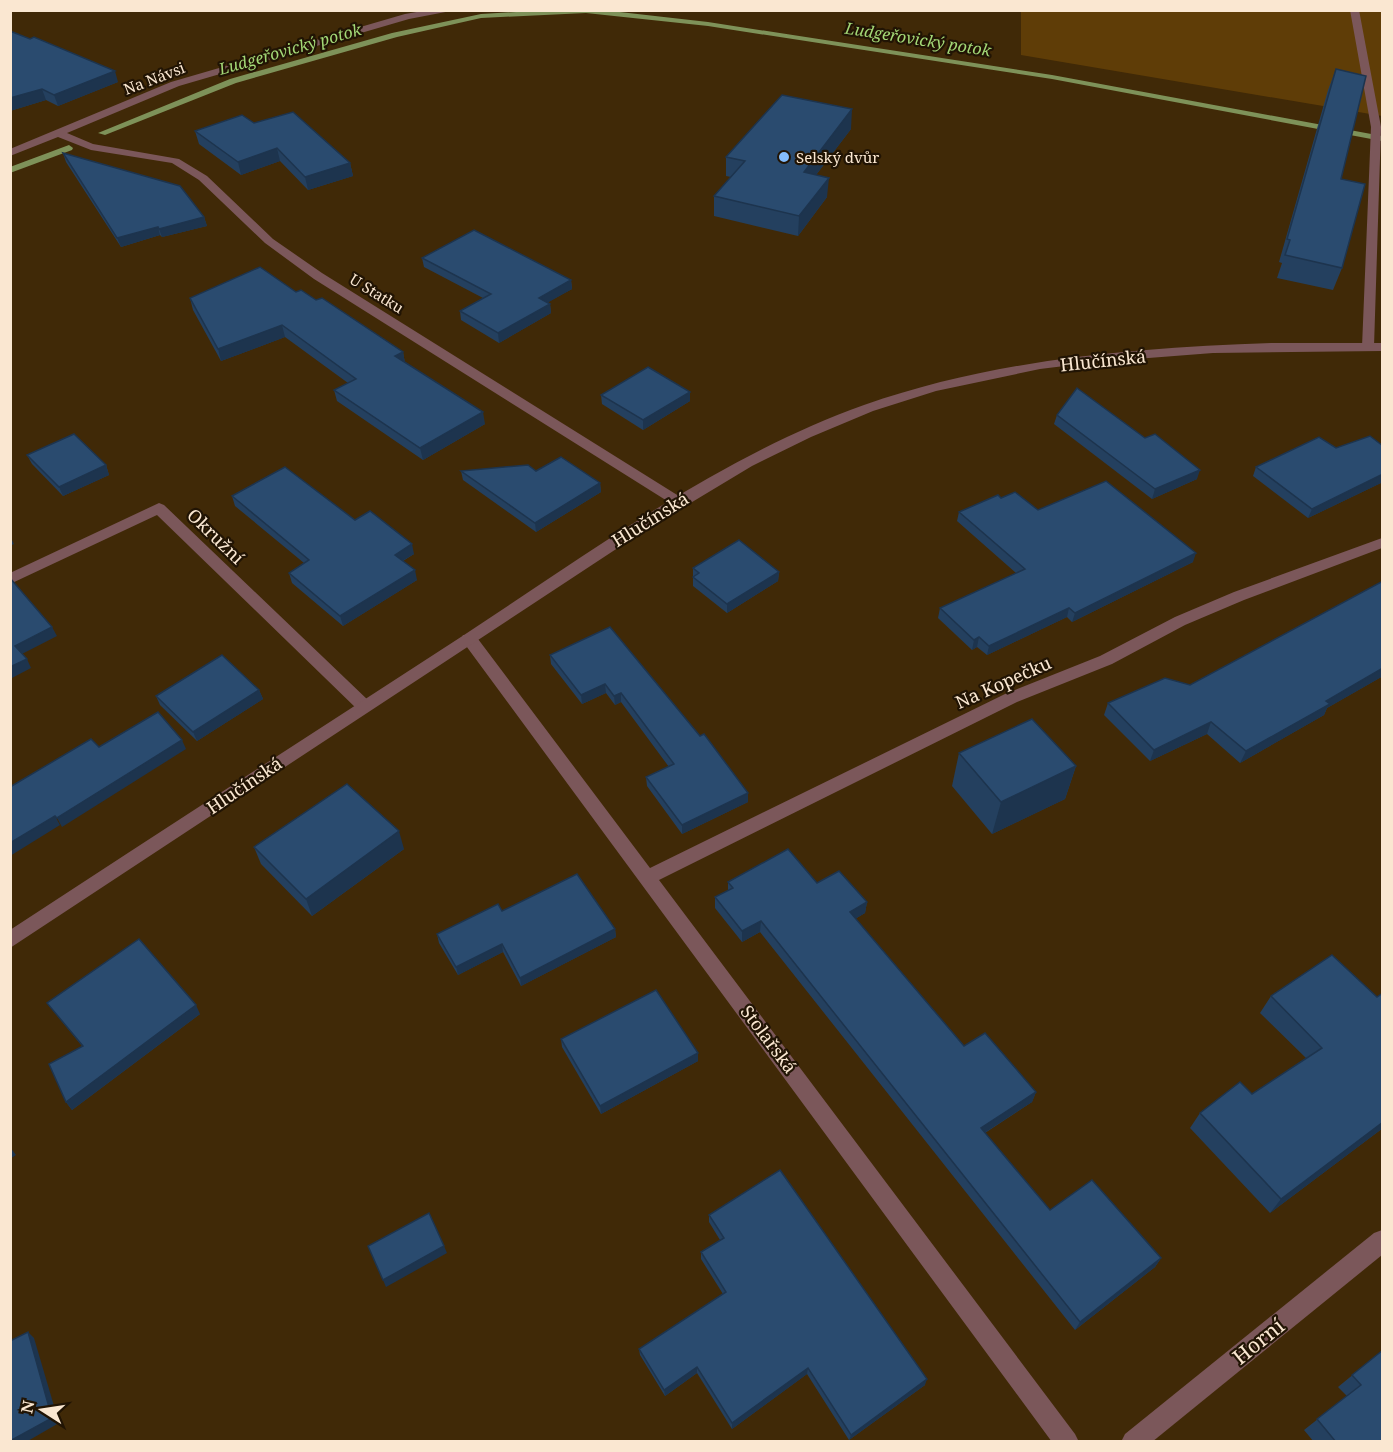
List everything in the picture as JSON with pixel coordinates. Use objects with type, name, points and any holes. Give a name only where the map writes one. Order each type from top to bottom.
[{"type":"street","name":"Na Návsi","points":[[10,153],[175,84],[405,14],[452,10]]},
{"type":"street","points":[[1354,10],[1377,127],[1375,144],[1375,347]]},
{"type":"street","name":"U Statku","points":[[58,133],[91,147],[176,161],[203,178],[269,241],[318,276],[677,501]]},
{"type":"street","name":"Hlučínská","points":[[10,940],[677,501],[810,431],[929,389],[1002,372],[1168,353],[1375,347]]},
{"type":"street","name":"Okružní","points":[[10,579],[159,508],[364,706]]},
{"type":"street","name":"Na Kopečku","points":[[649,877],[1011,698],[1106,660],[1180,621],[1239,596],[1383,543]]},
{"type":"street","name":"Stolařská","points":[[469,639],[649,877],[1067,1442]]},
{"type":"street","name":"Horní","points":[[1133,1442],[1383,1241]]},
{"type":"shaded area","points":[[1021,11],[1382,11],[1382,116],[1021,55]]},
{"type":"building","points":[[10,31],[30,39],[34,37],[115,71],[54,95],[42,89],[10,98]]},
{"type":"building","points":[[1336,69],[1366,76],[1341,179],[1365,184],[1342,268],[1285,255],[1290,240],[1287,239]]},
{"type":"building","points":[[782,95],[852,109],[804,172],[829,178],[799,216],[714,196],[745,161],[726,157]]},
{"type":"building","points":[[293,112],[350,163],[305,177],[277,148],[238,162],[195,131],[242,115],[254,123]]},
{"type":"building","points":[[63,153],[180,186],[204,217],[117,238]]},
{"type":"building","points":[[474,230],[571,280],[539,298],[550,304],[498,333],[460,311],[491,294],[422,258]]},
{"type":"building","points":[[260,267],[296,292],[301,290],[316,300],[322,298],[403,352],[395,356],[483,412],[420,448],[334,390],[356,379],[282,325],[218,349],[190,298]]},
{"type":"building","points":[[648,367],[690,392],[643,420],[601,395]]},
{"type":"building","points":[[1077,388],[1145,438],[1155,434],[1200,470],[1155,489],[1057,415]]},
{"type":"building","points":[[74,434],[106,465],[59,487],[27,455]]},
{"type":"building","points":[[1370,436],[1383,446],[1383,474],[1312,509],[1256,467],[1319,437],[1336,448]]},
{"type":"building","points":[[561,457],[600,483],[535,523],[461,471],[528,465],[536,471]]},
{"type":"building","points":[[285,467],[355,520],[370,511],[412,544],[395,555],[415,570],[340,616],[289,573],[309,560],[232,496]]},
{"type":"building","points":[[1106,481],[1196,553],[1075,613],[1069,608],[989,646],[979,637],[974,640],[940,608],[1025,569],[959,512],[998,495],[1001,498],[1015,492],[1038,510]]},
{"type":"building","points":[[739,540],[779,572],[727,604],[693,577],[699,573],[693,568]]},
{"type":"building","points":[[10,578],[52,627],[15,646],[27,659],[10,667]]},
{"type":"building","points":[[1383,581],[1383,668],[1326,701],[1330,704],[1246,751],[1211,722],[1154,750],[1108,703],[1165,678],[1190,685]]},
{"type":"building","points":[[610,627],[700,736],[704,734],[748,793],[682,825],[646,777],[674,764],[621,693],[614,696],[605,684],[581,695],[550,655]]},
{"type":"building","points":[[222,655],[259,690],[193,732],[156,696]]},
{"type":"building","points":[[158,712],[182,740],[57,818],[55,816],[10,843],[10,787],[91,739],[99,747]]},
{"type":"building","points":[[1032,719],[1076,766],[1001,802],[959,753]]},
{"type":"building","points":[[347,784],[399,831],[306,899],[254,847]]},
{"type":"building","points":[[788,849],[817,883],[839,871],[867,902],[850,912],[964,1046],[985,1033],[1036,1092],[981,1128],[1050,1210],[1092,1180],[1161,1258],[1080,1322],[761,921],[742,931],[715,897],[733,888],[728,882]]},
{"type":"building","points":[[577,874],[615,929],[520,978],[502,944],[456,967],[437,934],[498,904],[502,911]]},
{"type":"building","points":[[139,939],[196,1005],[66,1102],[49,1064],[83,1046],[47,1003]]},
{"type":"building","points":[[1332,955],[1377,997],[1383,993],[1383,1122],[1281,1199],[1200,1113],[1240,1082],[1252,1094],[1322,1048],[1271,996]]},
{"type":"building","points":[[656,990],[698,1053],[600,1106],[561,1039]]},
{"type":"building","points":[[780,1170],[927,1379],[851,1435],[808,1368],[732,1423],[697,1367],[664,1390],[639,1349],[726,1292],[701,1252],[724,1238],[709,1215]]},
{"type":"building","points":[[429,1213],[444,1246],[383,1280],[368,1246]]},
{"type":"building","points":[[28,1332],[52,1418],[10,1441],[10,1341]]},
{"type":"building","points":[[1383,1350],[1383,1442],[1336,1442],[1317,1419],[1361,1385],[1352,1375]]},
{"type":"waterway","name":"Ludgeřovický potok","points":[[102,133],[233,81],[395,35],[481,16],[586,11],[708,24],[1052,77],[1382,139]]},
{"type":"waterway","name":"Ludgeřovický potok","points":[[10,170],[69,148]]},
{"type":"place","name":"Selský dvůr","points":[[784,157]]}]
